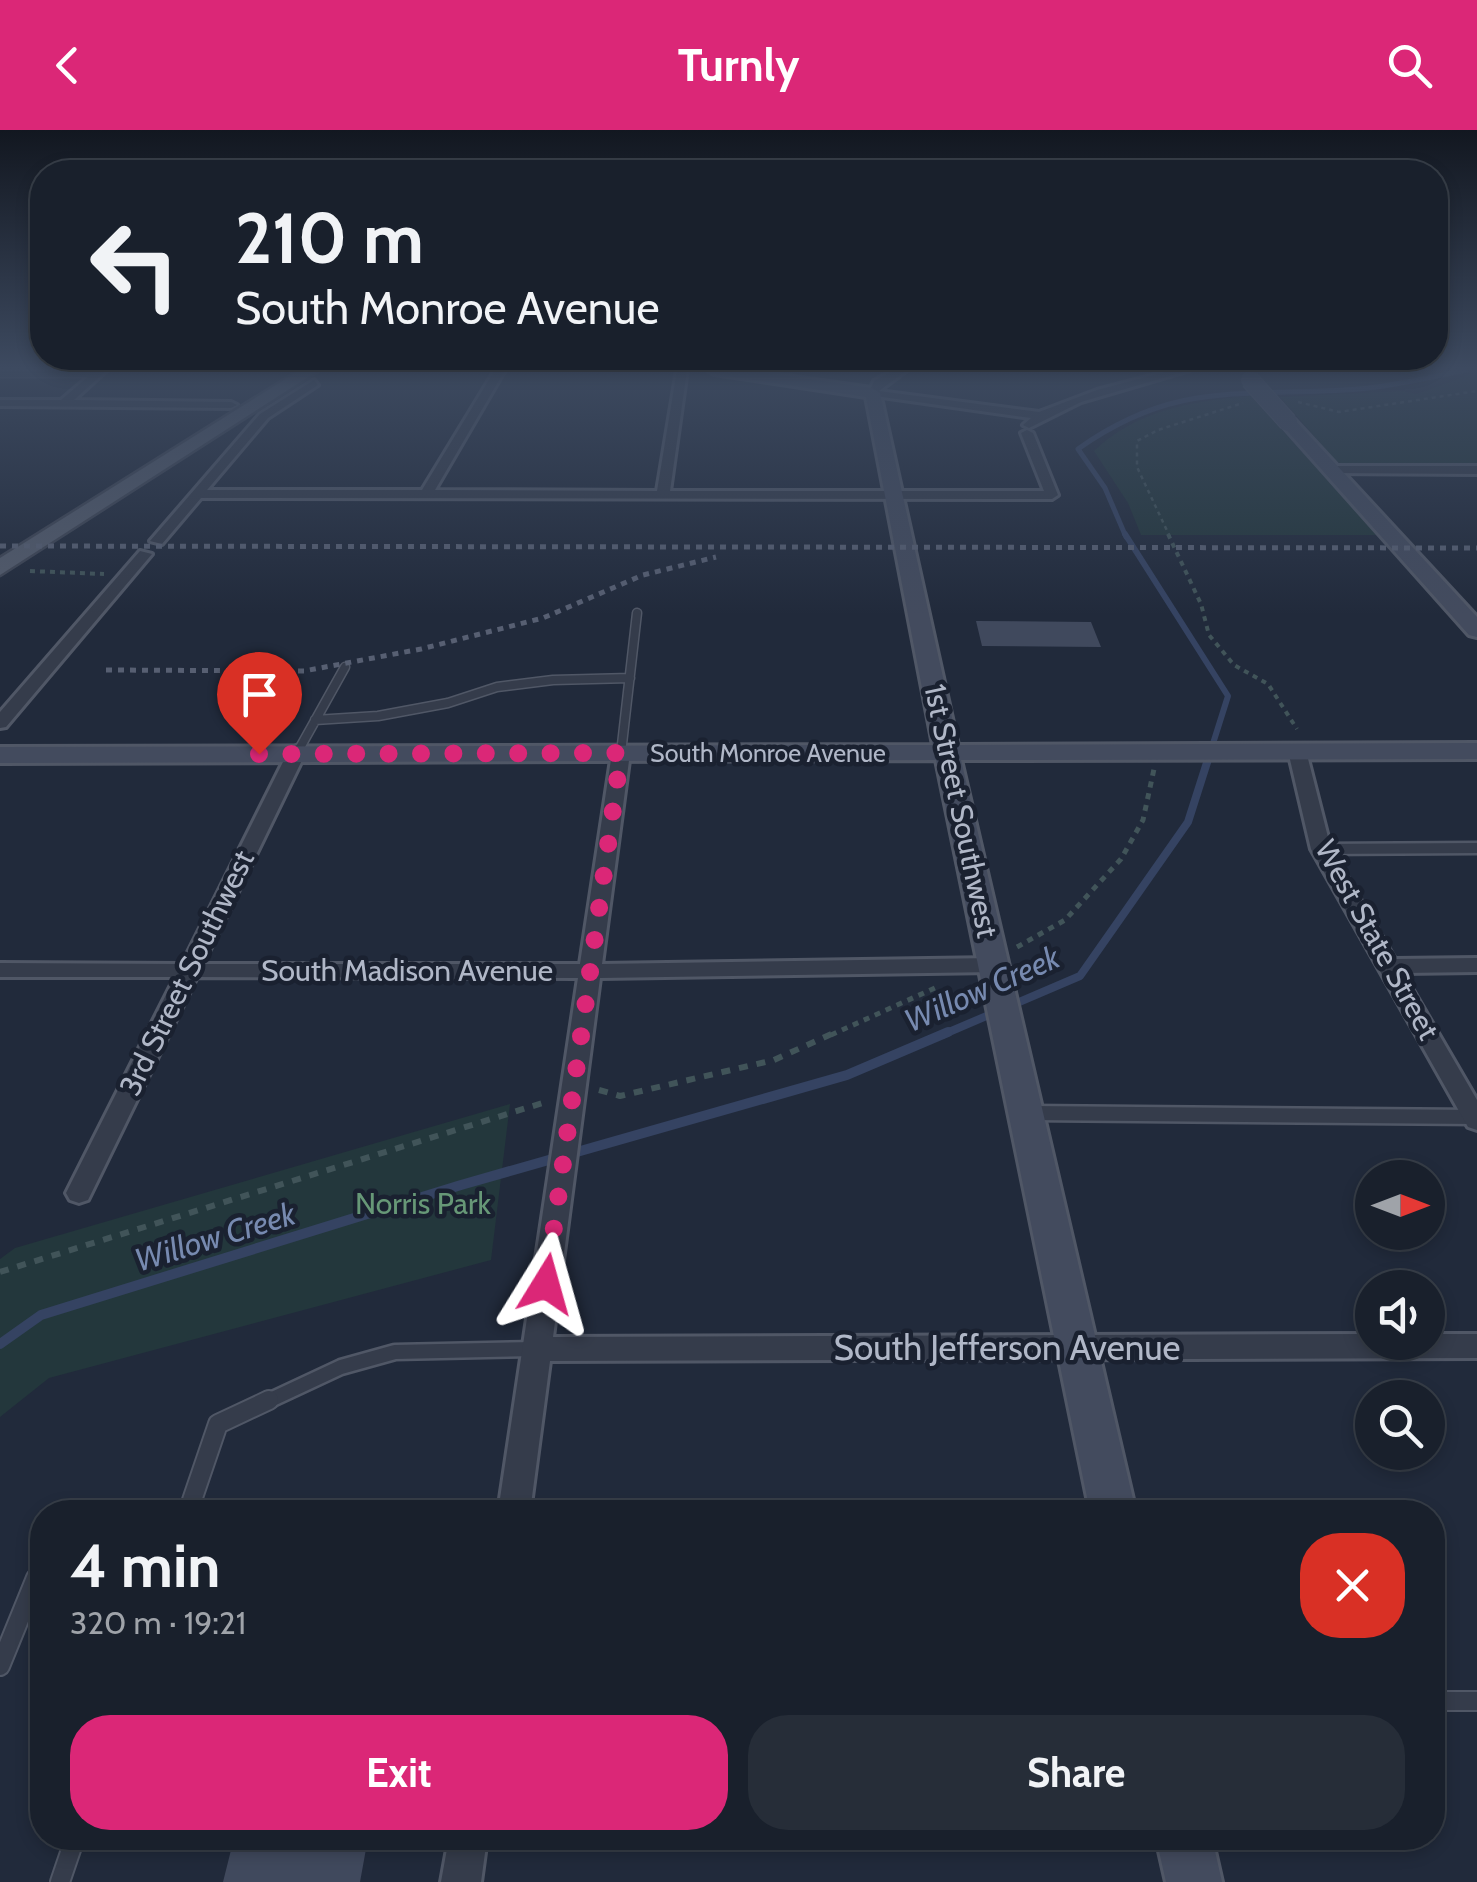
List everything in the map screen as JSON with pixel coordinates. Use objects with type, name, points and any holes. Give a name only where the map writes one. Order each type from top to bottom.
[{"type":"main road","points":[[0,549],[161,452]]},
{"type":"main road","points":[[8,569],[193,452]]},
{"type":"main road","name":"1st Street Southwest","points":[[886,452],[947,752],[1110,1500]]},
{"type":"main road","points":[[1315,452],[1477,630]]},
{"type":"main road","name":"South Monroe Avenue","points":[[0,755],[1164,751],[1293,747],[1477,750]]},
{"type":"main road","points":[[1187,1850],[1194,1882]]},
{"type":"street","points":[[157,542],[234,452]]},
{"type":"street","points":[[427,493],[451,452]]},
{"type":"street","points":[[663,494],[670,452]]},
{"type":"street","points":[[198,494],[1052,494],[1035,452]]},
{"type":"street","points":[[1332,470],[1477,470]]},
{"type":"street","points":[[0,723],[146,554]]},
{"type":"street","name":"West State Street","points":[[1293,747],[1321,848],[1476,1118]]},
{"type":"street","points":[[516,1500],[621,753]]},
{"type":"street","name":"3rd Street Southwest","points":[[79,1193],[296,754]]},
{"type":"street","points":[[1390,966],[1477,965]]},
{"type":"street","name":"South Madison Avenue","points":[[0,970],[994,969]]},
{"type":"street","name":"South Jefferson Avenue","points":[[536,1349],[1477,1346]]},
{"type":"street","points":[[461,1882],[466,1850]]},
{"type":"lane","points":[[621,753],[637,612]]},
{"type":"lane","points":[[296,754],[344,668]]},
{"type":"lane","points":[[315,720],[378,716],[516,685],[630,678]]},
{"type":"lane","points":[[1321,848],[1477,848]]},
{"type":"lane","points":[[1026,1113],[1476,1118]]},
{"type":"lane","points":[[192,1500],[218,1424],[323,1375],[394,1352],[536,1349]]},
{"type":"lane","points":[[0,1666],[30,1593]]},
{"type":"lane","points":[[1445,1702],[1477,1701]]},
{"type":"lane","points":[[60,1882],[71,1850]]},
{"type":"path","points":[[1137,452],[1137,467],[1188,576],[1208,635],[1234,665],[1268,684],[1293,747]]},
{"type":"path","points":[[8,569],[127,576]]},
{"type":"path","points":[[0,1272],[548,1101],[571,1105],[600,1090],[620,1096],[774,1060],[954,979],[994,969],[1021,944],[1065,920],[1121,860],[1143,820],[1155,764],[1164,751]]},
{"type":"green space","points":[[1094,452],[1302,452],[1378,535],[1141,535],[1128,503]]},
{"type":"green space","points":[[1328,452],[1477,452],[1477,465],[1344,465]]},
{"type":"green space","name":"Norris Park","points":[[510,1104],[491,1260],[49,1378],[0,1417],[0,1259],[15,1248]]},
{"type":"building","points":[[976,621],[1091,622],[1101,647],[982,646]]},
{"type":"building","points":[[231,1850],[366,1850],[360,1882],[223,1882]]},
{"type":"waterway","name":"Willow Creek","points":[[1080,452],[1105,488],[1126,537]]},
{"type":"waterway","name":"Willow Creek","points":[[1125,534],[1228,696],[1210,753]]},
{"type":"waterway","name":"Willow Creek","points":[[942,1035],[1080,976],[1188,822],[1211,750]]},
{"type":"waterway","name":"Willow Creek","points":[[0,1344],[41,1315],[461,1185],[847,1075],[948,1032]]},
{"type":"railway","points":[[0,546],[1477,548]]},
{"type":"railway","points":[[106,670],[304,671],[421,649],[543,618],[643,575],[716,557]]},
{"type":"route","points":[[259,754],[621,753],[546,1284]]}]
